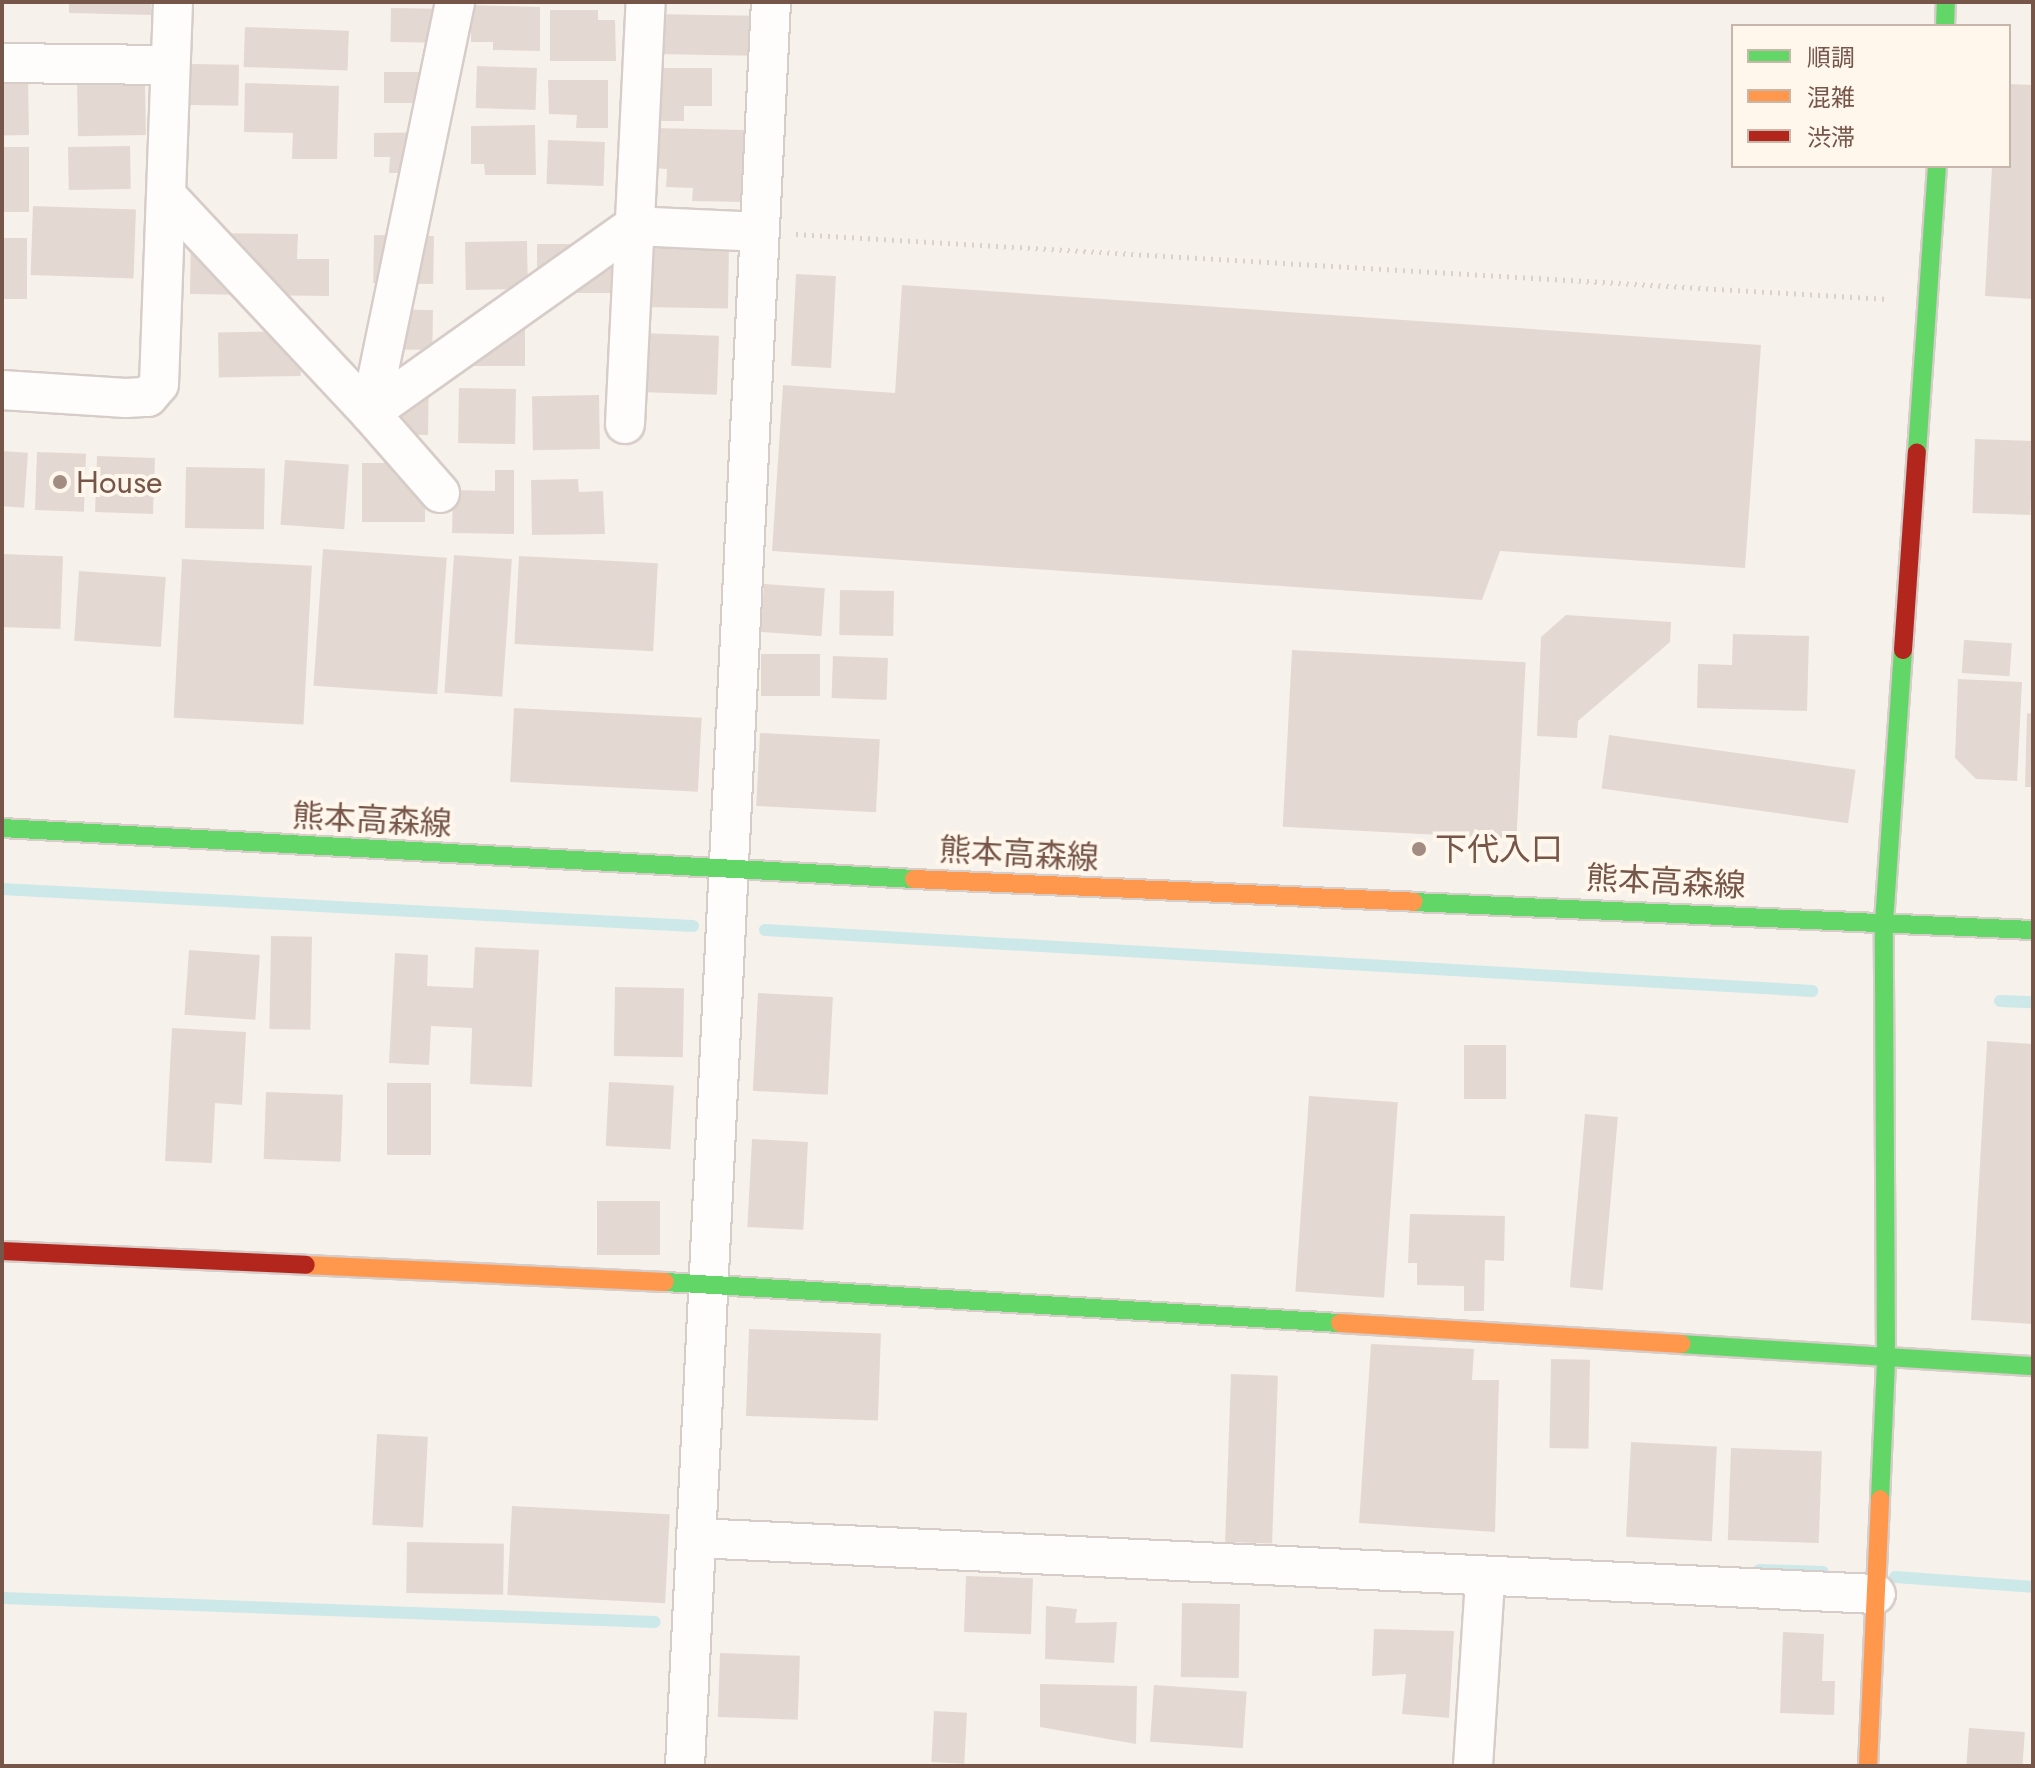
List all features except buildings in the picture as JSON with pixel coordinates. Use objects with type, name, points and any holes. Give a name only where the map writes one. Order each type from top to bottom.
[{"type":"street","points":[[2,390],[148,397],[159,384],[173,2]]},
{"type":"street","points":[[370,413],[455,2]]},
{"type":"street","points":[[625,424],[646,2]]},
{"type":"street","points":[[685,1766],[732,871],[771,2]]},
{"type":"street","points":[[1945,24],[1946,2]]},
{"type":"street","points":[[2,63],[169,65]]},
{"type":"street","points":[[1868,1766],[1886,1359],[1884,922],[1937,168]]},
{"type":"street","points":[[166,195],[370,413],[440,493]]},
{"type":"street","points":[[370,413],[633,226],[759,232]]},
{"type":"street","name":"熊本高森線","points":[[2,828],[732,871],[2033,930]]},
{"type":"street","points":[[2,1251],[709,1284],[2033,1366]]},
{"type":"street","points":[[696,1538],[1485,1578],[1876,1594]]},
{"type":"street","points":[[1473,1766],[1485,1578]]},
{"type":"path","points":[[759,232],[1929,301]]},
{"type":"waterway","points":[[2,889],[693,926]]},
{"type":"waterway","points":[[765,930],[1812,991]]},
{"type":"waterway","points":[[2000,1001],[2033,1002]]},
{"type":"waterway","points":[[1759,1570],[1823,1572]]},
{"type":"waterway","points":[[1895,1577],[2033,1587]]},
{"type":"waterway","points":[[2,1598],[655,1622]]},
{"type":"traffic: fast","points":[[1945,24],[1946,2]]},
{"type":"traffic: fast","points":[[1917,452],[1937,168]]},
{"type":"traffic: fast","points":[[1880,1499],[1886,1359],[1884,922],[1903,650]]},
{"type":"traffic: fast","points":[[2,828],[914,879]]},
{"type":"traffic: fast","points":[[1413,902],[2033,930]]},
{"type":"traffic: fast","points":[[665,1282],[1340,1323]]},
{"type":"traffic: fast","points":[[1681,1344],[2033,1366]]},
{"type":"traffic: slow","points":[[914,879],[1413,902]]},
{"type":"traffic: slow","points":[[306,1265],[665,1282]]},
{"type":"traffic: slow","points":[[1340,1323],[1681,1344]]},
{"type":"traffic: slow","points":[[1868,1766],[1880,1499]]},
{"type":"traffic: jam","points":[[1903,650],[1917,452]]},
{"type":"traffic: jam","points":[[2,1251],[306,1265]]},
{"type":"place","name":"House","points":[[60,482]]},
{"type":"place","name":"下代入口","points":[[1419,849]]}]
